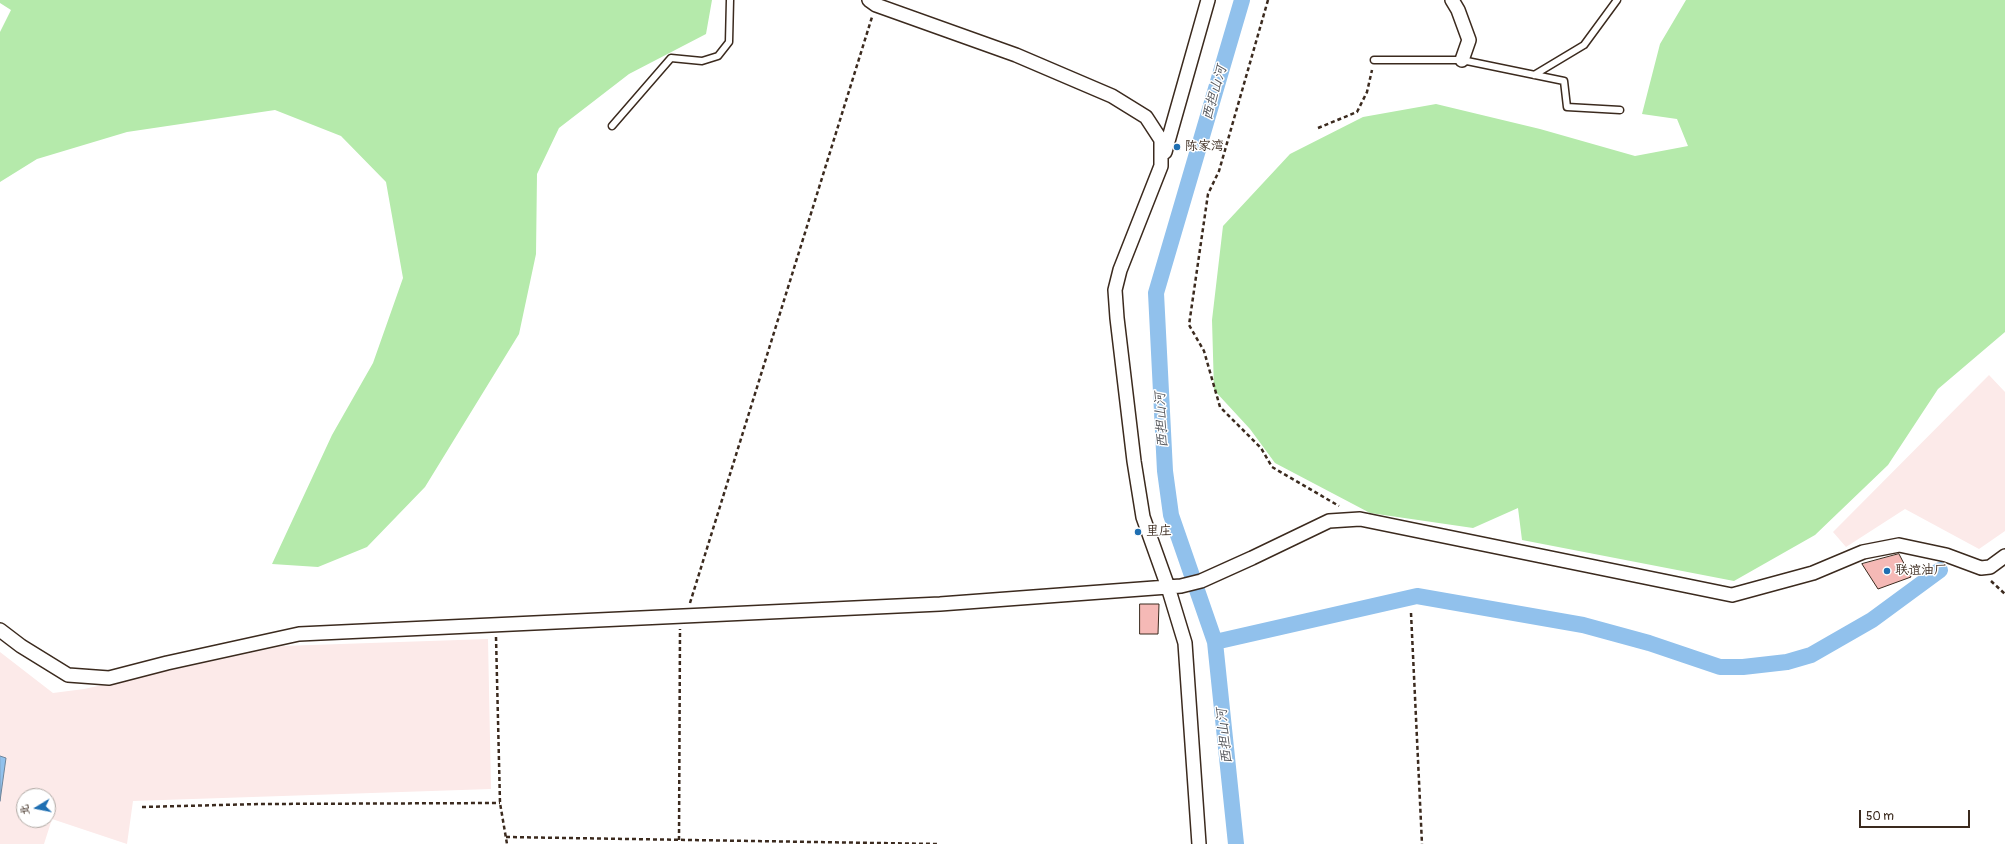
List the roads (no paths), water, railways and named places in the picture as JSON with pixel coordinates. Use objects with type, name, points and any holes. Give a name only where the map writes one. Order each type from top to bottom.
[{"type":"street","points":[[1199,844],[1185,644],[1175,587],[1143,517],[1134,461],[1115,290],[1120,270],[1161,166],[1208,0]]},
{"type":"street","points":[[1452,0],[1458,10],[1469,40],[1462,60]]},
{"type":"street","points":[[874,2],[1016,55],[1112,96],[1146,117],[1161,140],[1161,166]]},
{"type":"street","points":[[0,630],[21,646],[68,675],[109,678],[167,663],[299,634],[940,604],[1175,587],[1201,580],[1252,558],[1329,521],[1360,519],[1732,595],[1813,573],[1863,552],[1899,546],[1946,555],[1980,568],[1990,567],[2005,556]]},
{"type":"lane","points":[[612,126],[671,58],[702,61],[718,56],[729,42],[730,0]]},
{"type":"lane","points":[[1534,75],[1584,45],[1617,0]]},
{"type":"lane","points":[[1374,60],[1462,60],[1564,81],[1567,107],[1620,110]]},
{"type":"water","points":[[0,756],[6,758],[0,801]]},
{"type":"waterway","name":"西担山河","points":[[1236,844],[1215,642],[1171,515],[1165,471],[1156,293],[1242,0]]},
{"type":"waterway","points":[[1215,642],[1417,596],[1583,625],[1649,643],[1720,667],[1743,667],[1787,662],[1811,655],[1872,620],[1940,570]]},
{"type":"place","name":"陈家湾","points":[[1177,147]]},
{"type":"place","name":"里庄","points":[[1138,532]]},
{"type":"place","name":"联谊油厂","points":[[1887,571]]}]
